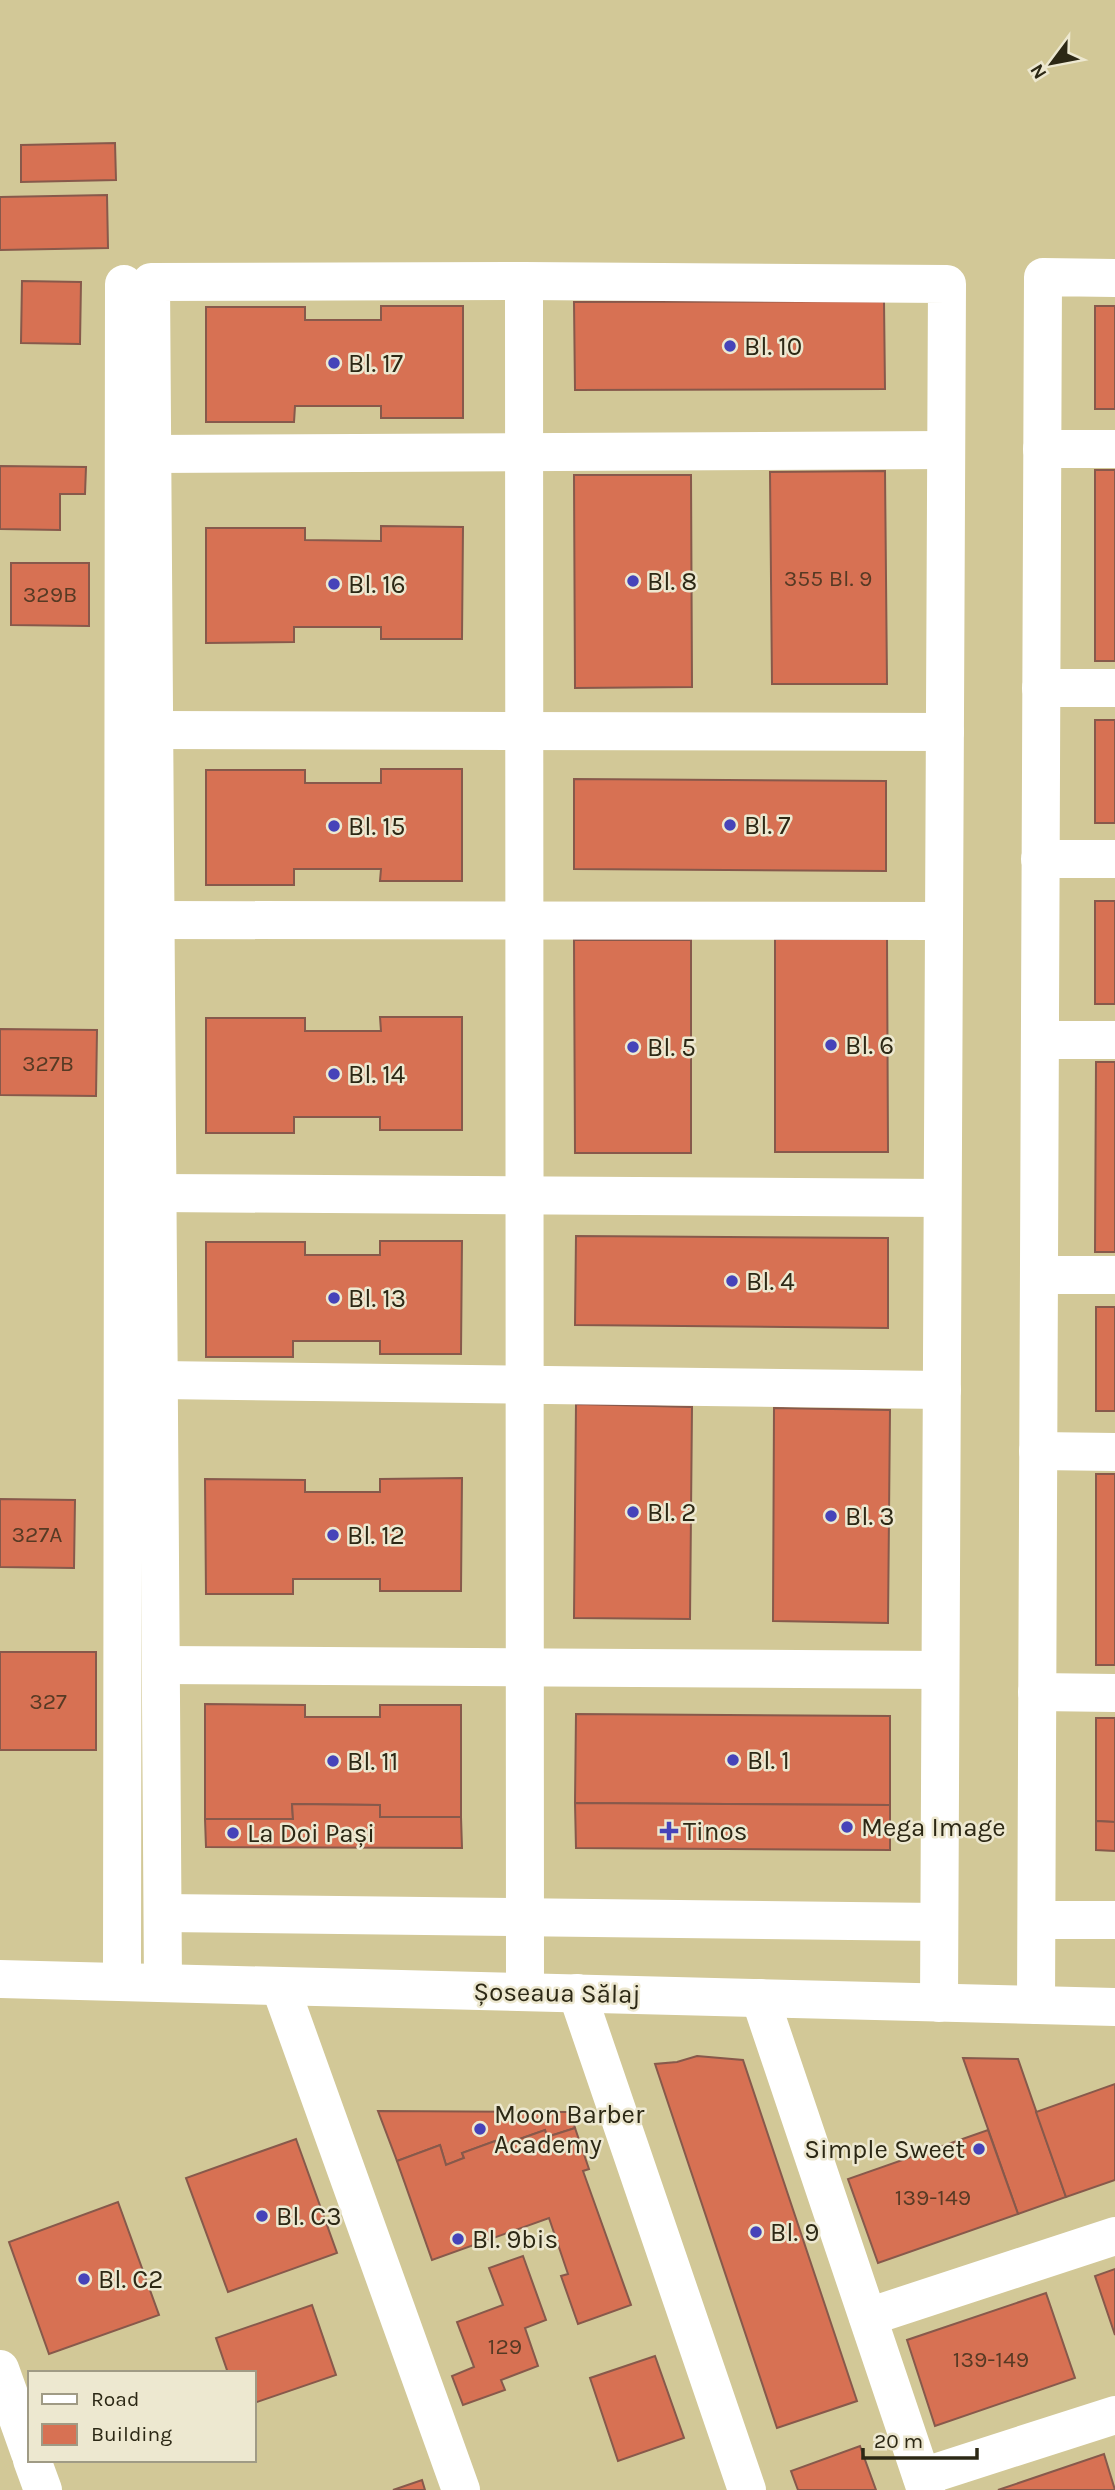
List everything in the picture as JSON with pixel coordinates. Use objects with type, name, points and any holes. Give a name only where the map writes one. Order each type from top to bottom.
[{"type":"street","points":[[1036,2005],[1042,277],[1115,278]]},
{"type":"street","points":[[524,281],[525,1992]]},
{"type":"street","points":[[163,1983],[151,282],[947,284],[939,2003]]},
{"type":"street","points":[[122,1982],[124,284]]},
{"type":"street","points":[[1042,449],[1115,449]]},
{"type":"street","points":[[152,454],[946,450]]},
{"type":"street","points":[[1041,688],[1115,688]]},
{"type":"street","points":[[155,730],[945,732]]},
{"type":"street","points":[[1041,859],[1115,859]]},
{"type":"street","points":[[156,920],[944,921]]},
{"type":"street","points":[[1040,1040],[1115,1040]]},
{"type":"street","points":[[158,1193],[942,1198]]},
{"type":"street","points":[[1039,1275],[1115,1275]]},
{"type":"street","points":[[159,1380],[942,1390]]},
{"type":"street","points":[[1038,1451],[1115,1452]]},
{"type":"street","points":[[161,1665],[940,1670]]},
{"type":"street","points":[[1037,1692],[1115,1693]]},
{"type":"street","points":[[163,1913],[939,1922]]},
{"type":"street","points":[[1037,1920],[1115,1920]]},
{"type":"street","name":"Șoseaua Sălaj","points":[[0,1979],[1115,2007]]},
{"type":"street","points":[[281,1986],[461,2490]]},
{"type":"street","points":[[576,1993],[747,2490]]},
{"type":"street","points":[[760,1998],[924,2484],[1115,2415]]},
{"type":"street","points":[[868,2317],[1115,2236]]},
{"type":"street","points":[[0,2369],[28,2447]]},
{"type":"street","points":[[33,2462],[43,2490]]},
{"type":"building","points":[[115,143],[116,180],[21,182],[21,145]]},
{"type":"building","points":[[107,195],[108,248],[0,250],[0,197]]},
{"type":"building","points":[[22,281],[81,282],[80,344],[21,343]]},
{"type":"building","name":"Bl. 10","points":[[884,301],[885,389],[575,390],[574,302]]},
{"type":"building","name":"Bl. 17","points":[[381,306],[463,306],[463,418],[381,418],[381,406],[295,406],[294,422],[206,422],[206,307],[305,307],[305,320],[381,320]]},
{"type":"building","points":[[1095,306],[1115,306],[1115,409],[1095,409]]},
{"type":"building","points":[[0,466],[86,467],[85,494],[60,494],[60,530],[0,529]]},
{"type":"building","points":[[1095,470],[1115,470],[1115,661],[1095,661]]},
{"type":"building","points":[[885,471],[887,684],[772,684],[770,472]]},
{"type":"building","name":"Bl. 8","points":[[574,475],[691,475],[692,687],[575,688]]},
{"type":"building","name":"Bl. 16","points":[[381,526],[463,527],[462,639],[381,639],[381,627],[294,627],[294,642],[206,643],[206,528],[305,528],[305,540],[381,541]]},
{"type":"building","points":[[11,563],[89,563],[89,626],[11,625]]},
{"type":"building","points":[[1095,720],[1115,720],[1115,823],[1095,823]]},
{"type":"building","name":"Bl. 15","points":[[381,769],[462,769],[462,881],[380,881],[381,869],[294,869],[294,885],[206,885],[206,770],[305,770],[305,783],[381,783]]},
{"type":"building","name":"Bl. 7","points":[[574,779],[886,781],[886,871],[574,869]]},
{"type":"building","points":[[1095,901],[1115,901],[1115,1004],[1095,1004]]},
{"type":"building","name":"Bl. 6","points":[[775,939],[887,939],[888,1152],[775,1152]]},
{"type":"building","name":"Bl. 5","points":[[574,940],[691,940],[691,1153],[575,1153]]},
{"type":"building","name":"Bl. 14","points":[[380,1017],[462,1017],[462,1130],[380,1130],[380,1117],[294,1117],[294,1133],[206,1133],[206,1018],[305,1018],[305,1031],[381,1031]]},
{"type":"building","points":[[0,1029],[97,1030],[96,1096],[0,1095]]},
{"type":"building","points":[[1096,1062],[1115,1062],[1115,1252],[1095,1252]]},
{"type":"building","name":"Bl. 4","points":[[576,1236],[888,1238],[888,1328],[575,1325]]},
{"type":"building","name":"Bl. 13","points":[[380,1241],[462,1241],[461,1354],[380,1354],[380,1341],[293,1341],[293,1357],[206,1357],[206,1242],[305,1242],[305,1255],[380,1255]]},
{"type":"building","points":[[1096,1307],[1115,1307],[1115,1411],[1096,1411]]},
{"type":"building","name":"Bl. 2","points":[[576,1404],[692,1407],[690,1619],[574,1618]]},
{"type":"building","name":"Bl. 3","points":[[774,1408],[890,1410],[888,1623],[773,1621]]},
{"type":"building","points":[[1096,1474],[1115,1474],[1115,1665],[1096,1665]]},
{"type":"building","name":"Bl. 12","points":[[462,1478],[461,1591],[380,1591],[380,1579],[293,1579],[293,1594],[206,1594],[205,1479],[305,1480],[305,1492],[380,1492],[380,1479]]},
{"type":"building","points":[[0,1499],[75,1500],[74,1568],[0,1567]]},
{"type":"building","points":[[0,1652],[96,1652],[96,1750],[0,1750]]},
{"type":"building","name":"Bl. 11","points":[[205,1704],[305,1705],[305,1717],[380,1717],[380,1705],[461,1705],[461,1817],[380,1817],[380,1805],[292,1804],[293,1819],[205,1819]]},
{"type":"building","name":"Bl. 1","points":[[576,1714],[890,1716],[890,1805],[575,1803]]},
{"type":"building","points":[[1096,1718],[1115,1718],[1115,1822],[1096,1821]]},
{"type":"building","points":[[575,1803],[890,1805],[890,1850],[576,1848]]},
{"type":"building","points":[[292,1804],[380,1805],[380,1817],[461,1817],[462,1848],[206,1847],[205,1819],[293,1819]]},
{"type":"building","points":[[1096,1821],[1115,1822],[1115,1851],[1096,1850]]},
{"type":"building","name":"Bl. 9","points":[[697,2056],[743,2060],[857,2401],[777,2428],[655,2064],[677,2062]]},
{"type":"building","points":[[963,2058],[1018,2059],[1066,2197],[1018,2214]]},
{"type":"building","points":[[1115,2084],[1115,2180],[1066,2197],[1036,2112]]},
{"type":"building","points":[[378,2111],[570,2112],[575,2128],[547,2137],[545,2130],[497,2147],[495,2141],[462,2153],[464,2158],[446,2165],[440,2145],[397,2161]]},
{"type":"building","name":"Bl. 9bis","points":[[575,2128],[589,2169],[583,2171],[631,2305],[578,2324],[561,2276],[568,2274],[549,2218],[432,2260],[397,2161],[440,2145],[446,2165],[464,2158],[462,2153],[495,2141],[497,2147],[545,2130],[547,2137]]},
{"type":"building","points":[[988,2130],[1018,2214],[878,2263],[848,2179]]},
{"type":"building","name":"Bl. C3","points":[[296,2139],[337,2253],[228,2292],[186,2178]]},
{"type":"building","name":"Bl. C2","points":[[118,2202],[159,2315],[49,2354],[9,2242]]},
{"type":"building","points":[[523,2256],[546,2320],[525,2328],[538,2366],[501,2380],[505,2390],[463,2405],[452,2376],[474,2367],[457,2322],[503,2305],[489,2268]]},
{"type":"building","points":[[1115,2269],[1115,2335],[1095,2276]]},
{"type":"building","points":[[1046,2293],[1075,2378],[935,2426],[907,2340]]},
{"type":"building","points":[[312,2305],[336,2375],[256,2402],[256,2371],[227,2371],[216,2338]]},
{"type":"building","points":[[655,2356],[684,2438],[618,2461],[590,2378]]},
{"type":"building","points":[[860,2446],[876,2490],[798,2490],[791,2471]]},
{"type":"building","points":[[1104,2454],[1115,2490],[998,2490]]},
{"type":"building","points":[[422,2480],[425,2490],[393,2490]]},
{"type":"place","name":"Bl. 10","points":[[730,346]]},
{"type":"place","name":"Bl. 17","points":[[334,363]]},
{"type":"place","name":"Bl. 8","points":[[633,581]]},
{"type":"place","name":"Bl. 16","points":[[334,584]]},
{"type":"place","name":"Bl. 7","points":[[730,825]]},
{"type":"place","name":"Bl. 15","points":[[334,826]]},
{"type":"place","name":"Bl. 6","points":[[831,1045]]},
{"type":"place","name":"Bl. 5","points":[[633,1047]]},
{"type":"place","name":"Bl. 14","points":[[334,1074]]},
{"type":"place","name":"Bl. 4","points":[[732,1281]]},
{"type":"place","name":"Bl. 13","points":[[334,1298]]},
{"type":"place","name":"Bl. 2","points":[[633,1512]]},
{"type":"place","name":"Bl. 3","points":[[831,1516]]},
{"type":"place","name":"Bl. 12","points":[[333,1535]]},
{"type":"place","name":"Bl. 1","points":[[733,1760]]},
{"type":"place","name":"Bl. 11","points":[[333,1761]]},
{"type":"place","name":"Mega Image","points":[[847,1827]]},
{"type":"place","name":"Tinos","points":[[669,1831]]},
{"type":"place","name":"La Doi Pași","points":[[233,1833]]},
{"type":"place","name":"Moon Barber Academy","points":[[480,2129]]},
{"type":"place","name":"Simple Sweet","points":[[979,2149]]},
{"type":"place","name":"Bl. C3","points":[[262,2216]]},
{"type":"place","name":"Bl. 9","points":[[756,2232]]},
{"type":"place","name":"Bl. 9bis","points":[[458,2239]]},
{"type":"place","name":"Bl. C2","points":[[84,2279]]}]
